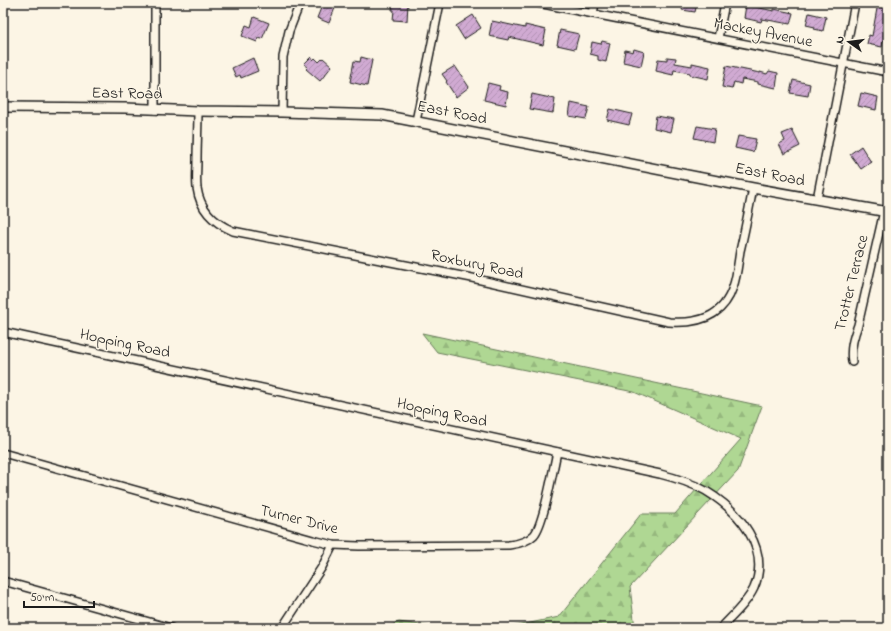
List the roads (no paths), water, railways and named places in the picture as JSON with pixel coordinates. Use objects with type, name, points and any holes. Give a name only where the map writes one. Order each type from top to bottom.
[{"type":"street","points":[[155,3],[155,110]]},
{"type":"street","points":[[282,112],[283,57],[289,31],[300,3]]},
{"type":"street","points":[[416,121],[440,3]]},
{"type":"street","name":"Mackey Avenue","points":[[538,3],[888,72]]},
{"type":"street","points":[[593,14],[595,3]]},
{"type":"street","points":[[718,38],[725,3]]},
{"type":"street","points":[[817,199],[854,3]]},
{"type":"street","name":"East Road","points":[[3,107],[125,108],[382,115],[753,188],[886,212]]},
{"type":"street","name":"Roxbury Road","points":[[198,111],[197,188],[200,200],[206,210],[222,227],[233,231],[472,278],[669,322],[683,323],[707,318],[725,303],[734,286],[753,188]]},
{"type":"street","name":"Trotter Terrace","points":[[852,362],[850,354],[853,337],[858,325],[886,212]]},
{"type":"street","name":"Hopping Road","points":[[3,332],[660,474],[691,484],[717,499],[739,518],[749,532],[756,545],[759,555],[757,580],[748,598],[721,628]]},
{"type":"street","name":"Turner Drive","points":[[3,453],[333,545],[509,545],[522,543],[534,535],[540,523],[557,452]]},
{"type":"street","points":[[282,628],[322,568],[333,545]]},
{"type":"street","points":[[3,581],[171,628]]}]
